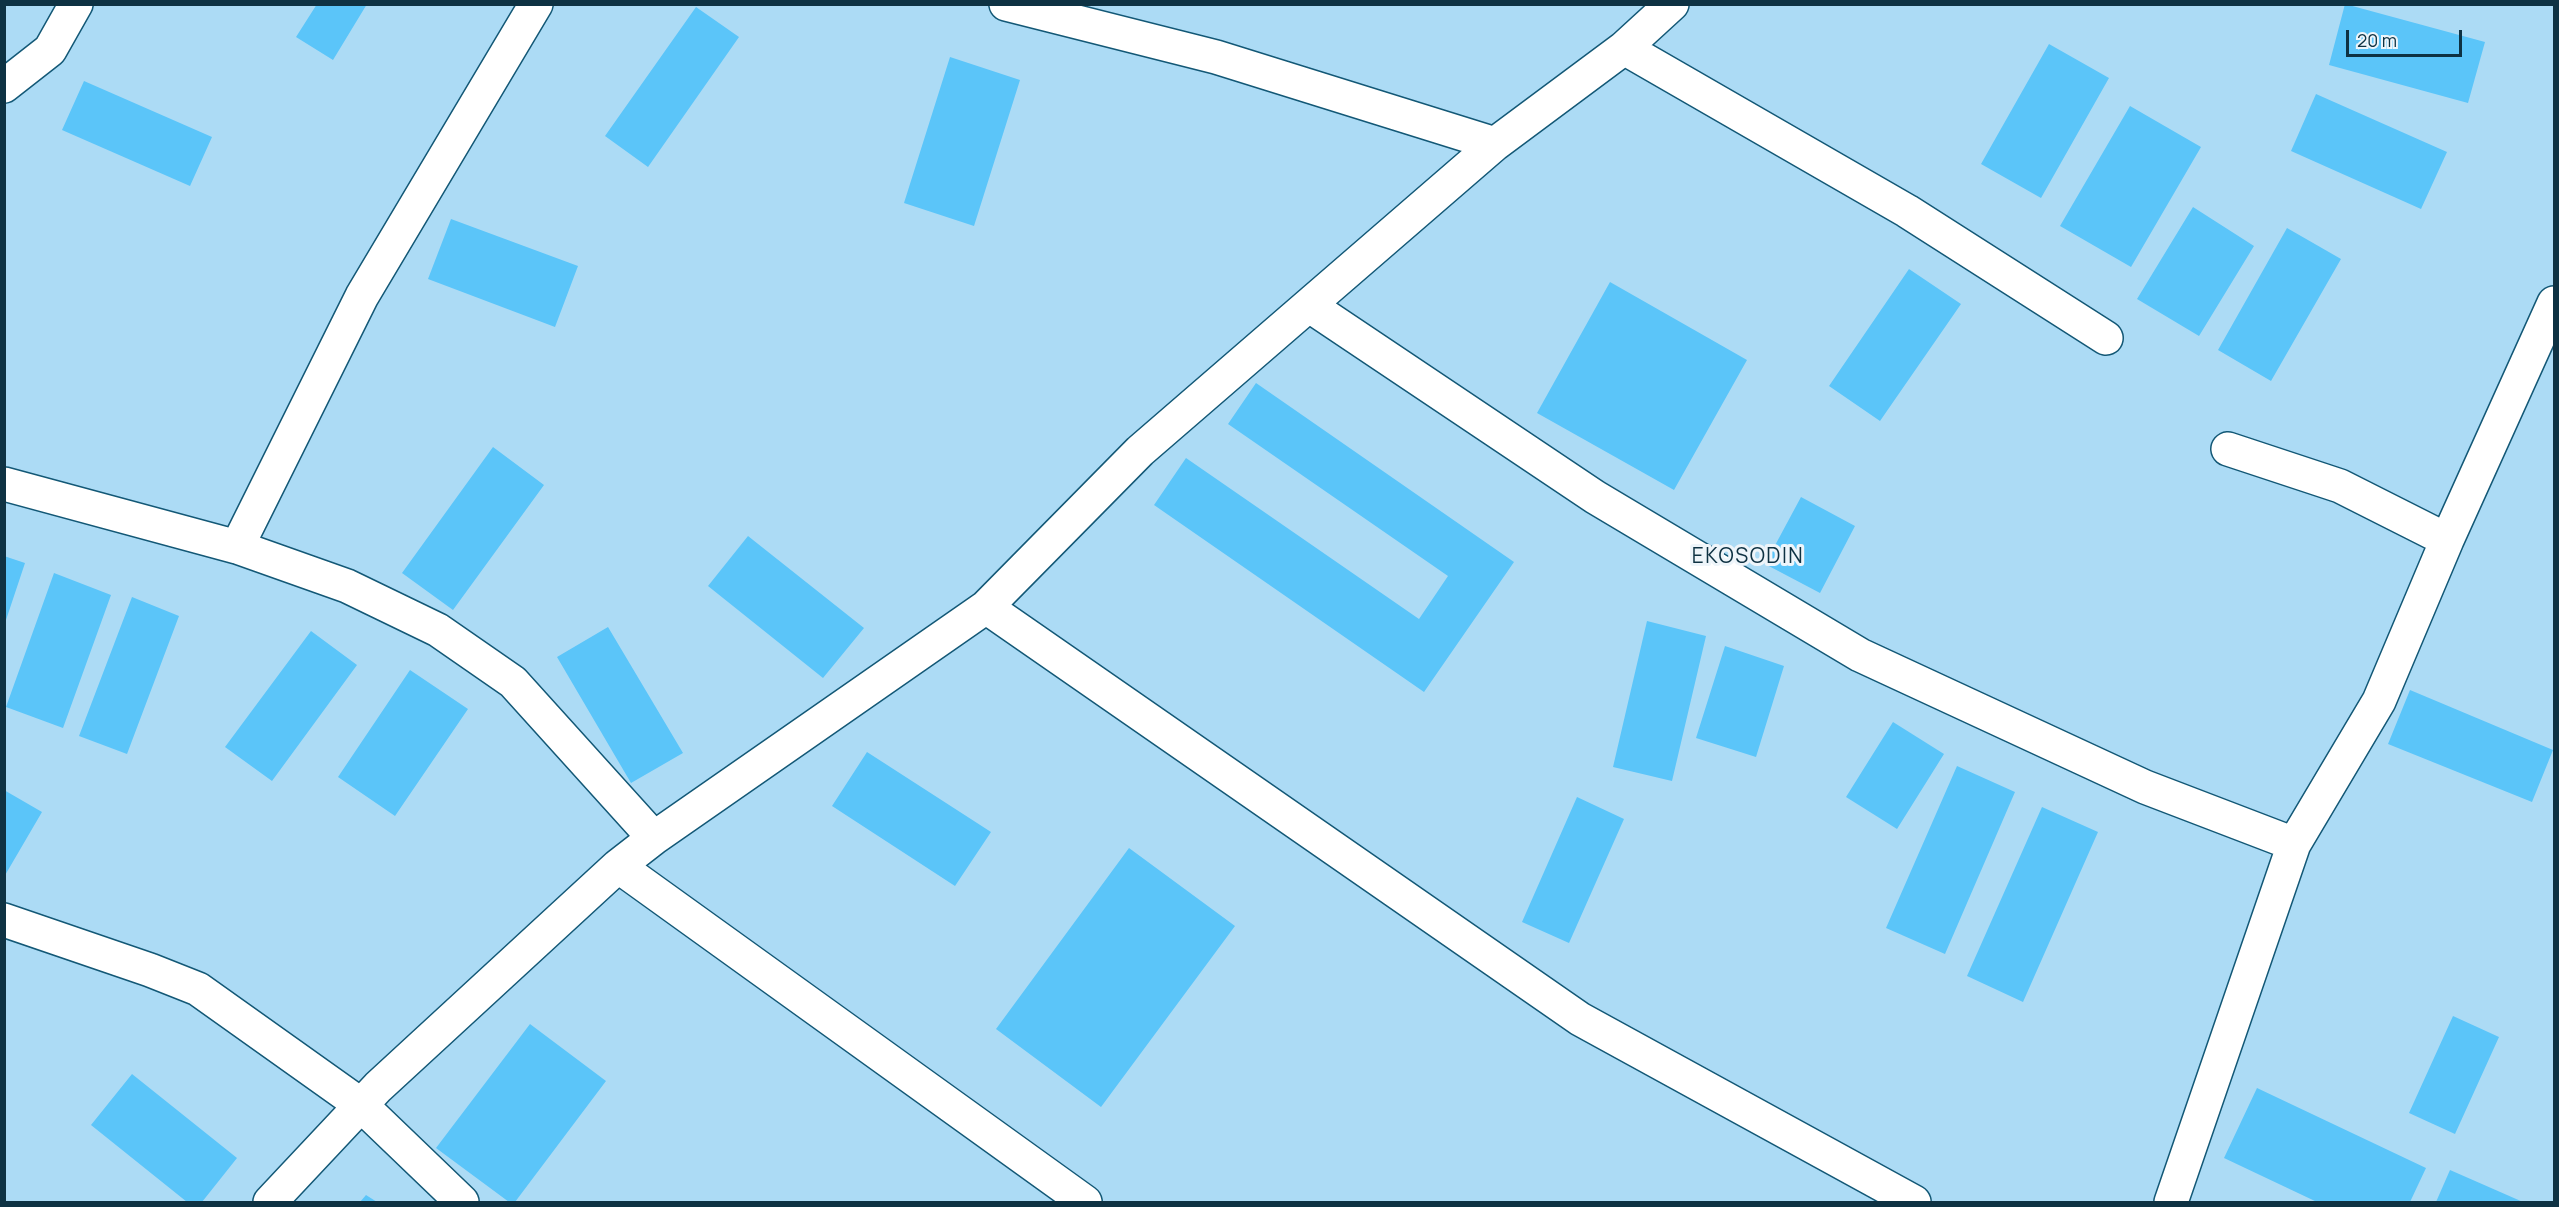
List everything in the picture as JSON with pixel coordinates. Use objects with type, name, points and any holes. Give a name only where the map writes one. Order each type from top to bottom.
[{"type":"street","points":[[4,86],[50,50],[76,4]]},
{"type":"street","points":[[237,547],[362,296],[536,4]]},
{"type":"street","points":[[1006,4],[1216,57],[1495,144]]},
{"type":"street","points":[[270,1203],[361,1105],[618,866],[654,838],[986,607],[1140,452],[1495,144],[1624,48],[1672,4]]},
{"type":"street","points":[[1624,48],[1907,211],[2106,338]]},
{"type":"street","points":[[2171,1203],[2294,844],[2379,701],[2447,540],[2554,303]]},
{"type":"street","points":[[1310,306],[1595,497],[1860,655],[2145,787],[2294,844]]},
{"type":"street","points":[[2228,449],[2340,486],[2447,540]]},
{"type":"street","points":[[4,484],[237,547],[346,586],[438,630],[513,682],[654,838]]},
{"type":"street","points":[[986,607],[1580,1019],[1914,1203]]},
{"type":"street","points":[[618,866],[1085,1203]]},
{"type":"street","points":[[4,920],[140,966],[198,989],[361,1105],[462,1203]]},
{"type":"building","points":[[317,4],[367,4],[333,60],[296,37]]},
{"type":"building","points":[[2345,4],[2485,42],[2468,103],[2329,65]]},
{"type":"building","points":[[696,7],[739,37],[648,167],[605,136]]},
{"type":"building","points":[[2049,44],[2109,78],[2041,198],[1981,164]]},
{"type":"building","points":[[950,57],[1020,80],[974,226],[904,203]]},
{"type":"building","points":[[84,81],[212,137],[190,186],[62,130]]},
{"type":"building","points":[[2316,94],[2447,152],[2421,209],[2291,151]]},
{"type":"building","points":[[2130,106],[2201,147],[2131,267],[2060,226]]},
{"type":"building","points":[[2193,207],[2254,246],[2199,336],[2137,299]]},
{"type":"building","points":[[451,219],[578,266],[555,327],[428,279]]},
{"type":"building","points":[[2287,228],[2341,259],[2271,381],[2218,350]]},
{"type":"building","points":[[1909,269],[1961,304],[1880,421],[1829,386]]},
{"type":"building","points":[[1610,282],[1747,360],[1674,490],[1537,413]]},
{"type":"building","points":[[1256,383],[1514,562],[1424,692],[1154,505],[1186,458],[1419,619],[1448,576],[1228,424]]},
{"type":"building","points":[[493,447],[544,485],[453,610],[402,573]]},
{"type":"building","points":[[1801,497],[1855,526],[1820,593],[1765,564]]},
{"type":"building","points":[[748,536],[864,628],[823,678],[708,586]]},
{"type":"building","points":[[4,556],[25,563],[5,623],[4,623]]},
{"type":"building","points":[[54,573],[111,595],[63,728],[6,707]]},
{"type":"building","points":[[132,597],[179,616],[127,754],[79,736]]},
{"type":"building","points":[[1647,621],[1706,636],[1672,781],[1613,767]]},
{"type":"building","points":[[608,627],[683,753],[631,783],[557,657]]},
{"type":"building","points":[[311,631],[357,665],[272,781],[225,747]]},
{"type":"building","points":[[1725,646],[1784,666],[1756,757],[1696,738]]},
{"type":"building","points":[[410,670],[468,709],[395,816],[338,777]]},
{"type":"building","points":[[2410,690],[2553,750],[2532,802],[2388,744]]},
{"type":"building","points":[[1893,722],[1944,754],[1897,829],[1846,797]]},
{"type":"building","points":[[867,752],[991,832],[955,886],[832,806]]},
{"type":"building","points":[[1957,766],[2015,792],[1945,954],[1886,928]]},
{"type":"building","points":[[4,790],[42,812],[4,877]]},
{"type":"building","points":[[1577,797],[1624,819],[1569,943],[1522,922]]},
{"type":"building","points":[[2042,807],[2098,832],[2023,1002],[1967,976]]},
{"type":"building","points":[[1129,848],[1235,926],[1101,1107],[996,1029]]},
{"type":"building","points":[[2453,1016],[2499,1037],[2455,1134],[2409,1113]]},
{"type":"building","points":[[530,1024],[606,1081],[515,1202],[509,1202],[436,1148]]},
{"type":"building","points":[[132,1074],[237,1158],[202,1202],[187,1202],[91,1125]]},
{"type":"building","points":[[2257,1088],[2426,1168],[2410,1202],[2317,1202],[2224,1158]]},
{"type":"building","points":[[2450,1170],[2523,1202],[2436,1202]]},
{"type":"building","points":[[366,1195],[377,1202],[360,1202]]},
{"type":"district","name":"EKOSODIN","points":[[1748,557]]}]
